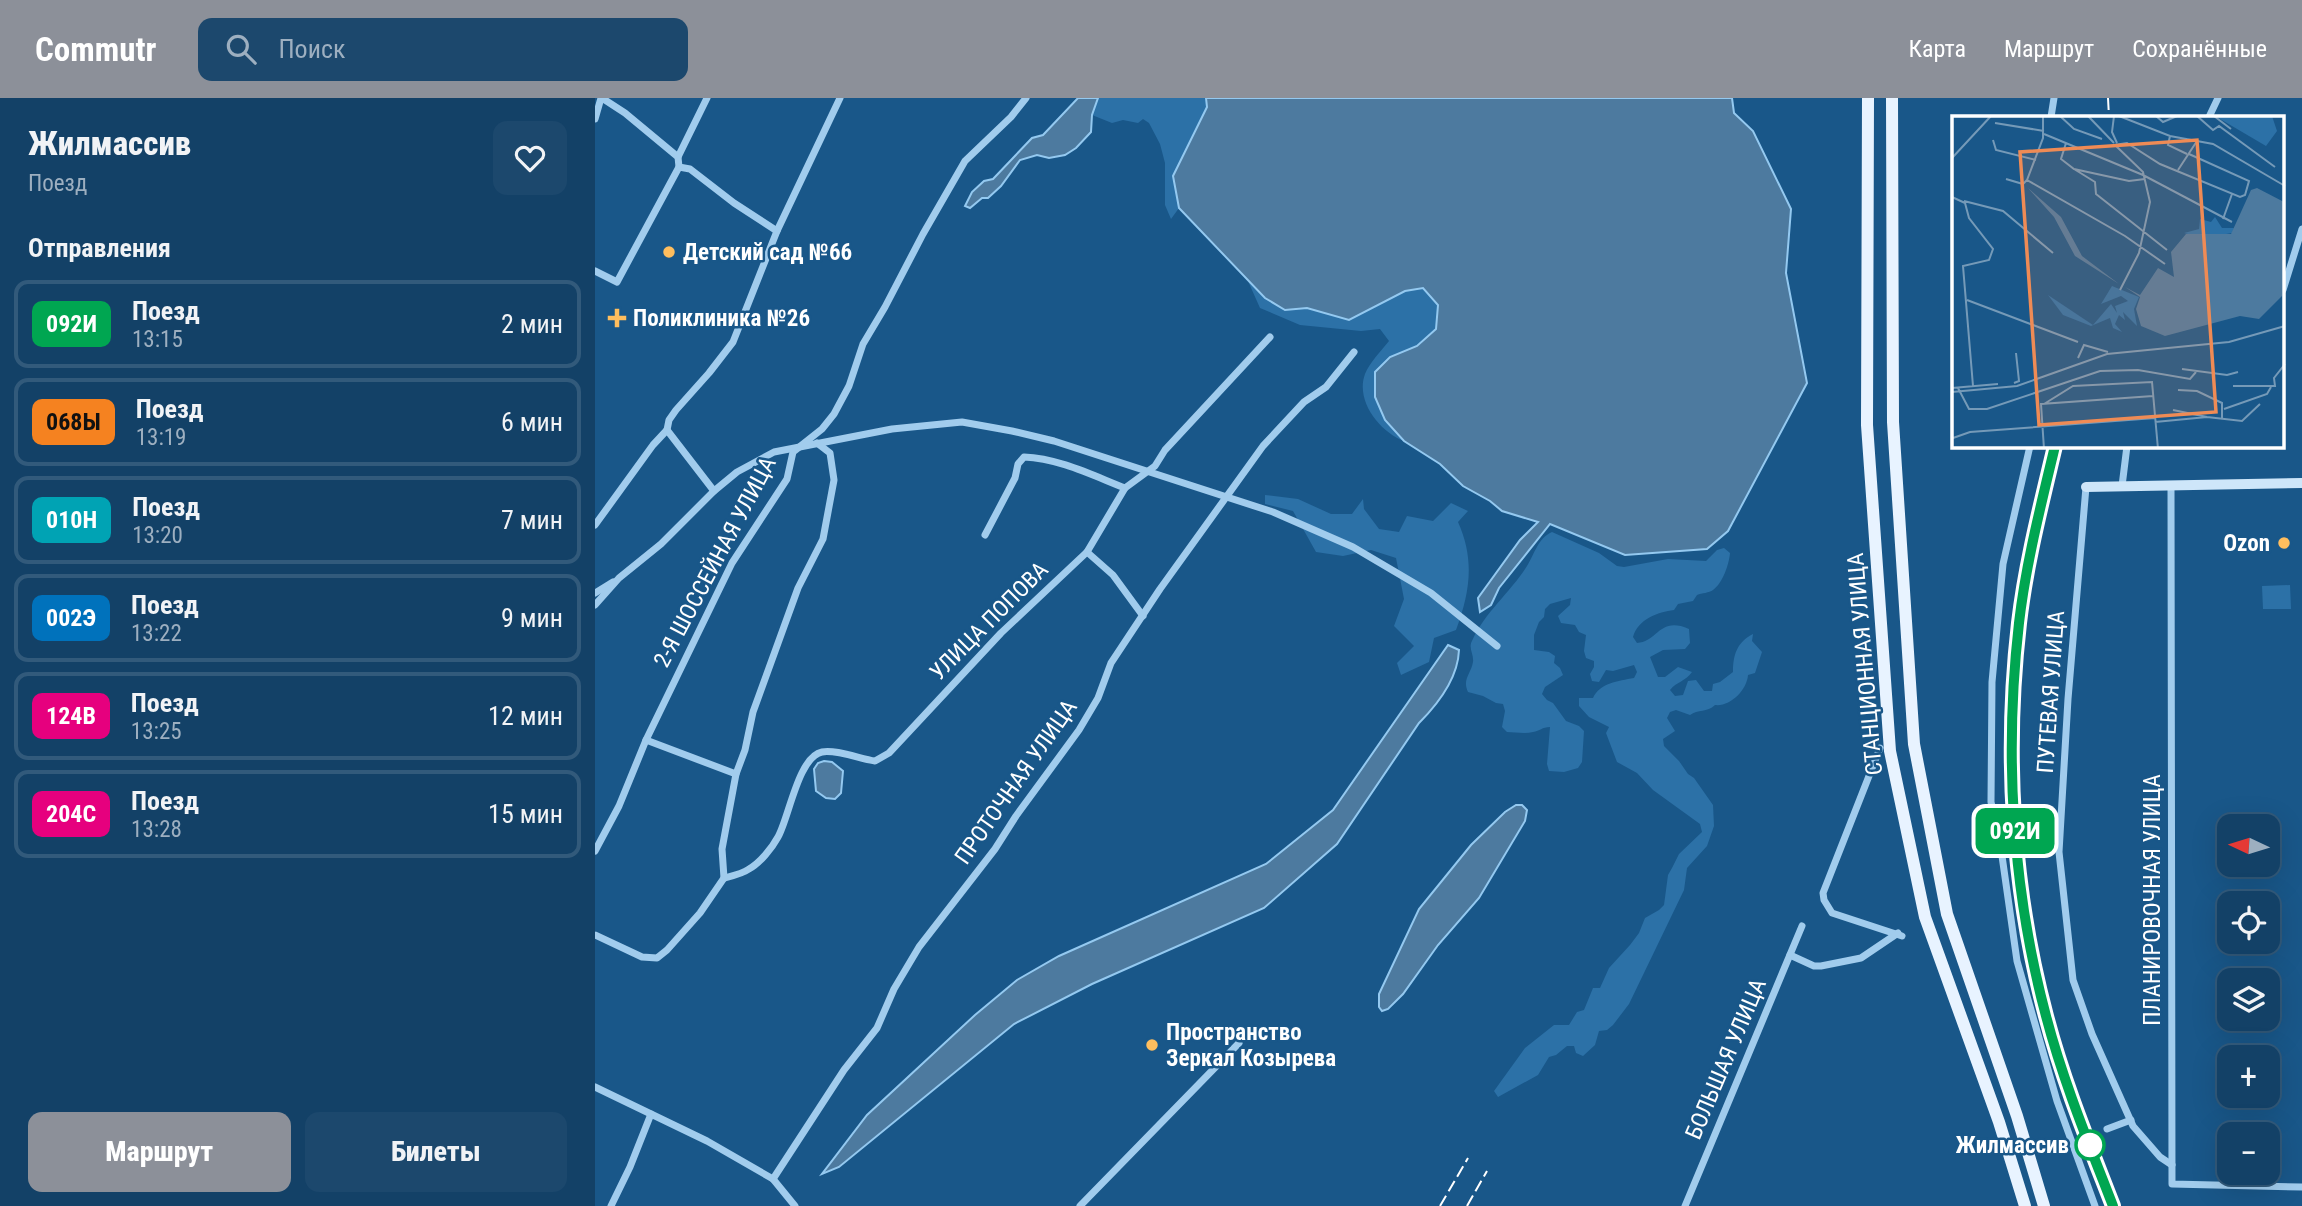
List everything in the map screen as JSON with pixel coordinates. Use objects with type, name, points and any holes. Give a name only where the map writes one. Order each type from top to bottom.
[{"type":"main road","name":"СТАНЦИОННАЯ УЛИЦА","points":[[1868,98],[1867,425],[1890,751],[1925,917],[1999,1122],[2025,1206]]},
{"type":"main road","name":"СТАНЦИОННАЯ УЛИЦА","points":[[1892,98],[1893,422],[1914,744],[1947,914],[2017,1116],[2044,1206]]},
{"type":"street","points":[[595,119],[602,98],[625,113],[678,157]]},
{"type":"street","points":[[595,271],[617,282],[679,167],[678,157],[708,98]]},
{"type":"street","points":[[595,525],[667,430],[675,410],[733,342],[777,231],[840,98]]},
{"type":"street","name":"2-Я ШОССЕЙНАЯ УЛИЦА","points":[[595,852],[732,563],[787,479],[793,452],[822,429],[834,414],[849,386],[863,344],[965,161],[1011,117],[1026,98]]},
{"type":"street","points":[[2051,116],[2054,98]]},
{"type":"street","points":[[2209,116],[2218,98]]},
{"type":"street","points":[[679,167],[690,169],[734,203],[777,231]]},
{"type":"street","points":[[2284,287],[2302,229]]},
{"type":"street","name":"УЛИЦА ПОПОВА","points":[[724,878],[750,869],[779,836],[807,763],[814,755],[832,752],[875,761],[889,753],[1001,633],[1087,552],[1125,488],[1155,466],[1165,450],[1270,337]]},
{"type":"street","name":"ПРОТОЧНАЯ УЛИЦА","points":[[773,1179],[844,1070],[877,1028],[894,989],[919,947],[995,849],[1079,730],[1098,698],[1111,663],[1143,615],[1263,446],[1304,402],[1326,387],[1354,352]]},
{"type":"street","points":[[595,593],[619,578],[661,544],[737,472],[774,452],[892,429],[962,422],[1054,441],[1273,512],[1353,547],[1431,593],[1497,646]]},
{"type":"street","points":[[667,430],[714,491]]},
{"type":"street","points":[[595,935],[642,957],[657,958],[700,913],[724,878],[722,849],[736,774],[754,712],[787,615],[807,567],[823,539],[834,480],[830,453],[817,443]]},
{"type":"street","points":[[2030,448],[2003,564],[1992,682],[1991,802],[2001,849],[2017,961],[2057,1101],[2095,1206]]},
{"type":"street","points":[[2122,486],[2127,448]]},
{"type":"street","points":[[985,535],[1015,478],[1018,464],[1024,457],[1036,457],[1072,468],[1125,488]]},
{"type":"street","points":[[2086,487],[2302,483]]},
{"type":"street","name":"ПЛАНИРОВОЧНАЯ УЛИЦА","points":[[2171,486],[2172,1165]]},
{"type":"street","name":"ПУТЕВАЯ УЛИЦА","points":[[2086,487],[2068,699],[2059,852],[2073,980],[2092,1034],[2133,1126],[2160,1157],[2172,1165]]},
{"type":"street","points":[[1087,552],[1112,575],[1143,615]]},
{"type":"street","points":[[595,605],[619,578]]},
{"type":"street","points":[[646,740],[736,774]]},
{"type":"street","points":[[1790,955],[1821,966],[1861,958],[1900,934],[1832,913],[1823,893],[1880,748]]},
{"type":"street","name":"БОЛЬШАЯ УЛИЦА","points":[[1685,1206],[1802,926]]},
{"type":"street","points":[[1080,1206],[1239,1043]]},
{"type":"street","points":[[595,1087],[707,1141],[773,1179],[795,1206]]},
{"type":"street","points":[[611,1206],[631,1167],[651,1114]]},
{"type":"street","points":[[2107,1129],[2131,1120]]},
{"type":"street","points":[[2172,1165],[2172,1184],[2302,1188]]},
{"type":"shaded area","points":[[1078,98],[1098,98],[1092,115],[1091,132],[1076,148],[1065,155],[1049,158],[1037,155],[1020,160],[1001,186],[988,198],[982,198],[970,208],[965,206],[972,192],[984,181],[993,179],[1032,138],[1043,135]]},
{"type":"shaded area","points":[[1098,98],[1206,98],[1207,107],[1173,176],[1179,208],[1171,219],[1165,205],[1165,163],[1160,144],[1149,123],[1143,119],[1138,123],[1123,120],[1112,123],[1092,115]]},
{"type":"shaded area","points":[[1206,98],[1732,98],[1734,113],[1753,131],[1791,209],[1786,273],[1807,383],[1728,531],[1707,549],[1625,555],[1550,524],[1499,588],[1491,605],[1480,612],[1478,598],[1520,540],[1538,522],[1502,511],[1463,486],[1440,464],[1404,441],[1385,420],[1375,397],[1375,372],[1390,357],[1417,346],[1436,329],[1438,305],[1423,288],[1405,291],[1349,320],[1307,308],[1285,310],[1265,298],[1179,208],[1173,176],[1207,107]]},
{"type":"shaded area","points":[[1248,281],[1265,298],[1285,309],[1307,308],[1349,320],[1405,291],[1423,288],[1438,305],[1437,329],[1417,346],[1390,357],[1375,372],[1378,403],[1389,424],[1404,441],[1378,423],[1363,395],[1365,374],[1389,341],[1380,329],[1361,331],[1300,325],[1260,308]]},
{"type":"shaded area","points":[[1265,495],[1298,499],[1331,514],[1352,514],[1363,499],[1364,509],[1379,529],[1399,532],[1407,516],[1433,521],[1451,503],[1468,511],[1458,522],[1469,563],[1465,602],[1456,630],[1434,638],[1429,662],[1401,675],[1397,663],[1414,646],[1394,626],[1404,599],[1396,558],[1371,550],[1343,556],[1316,552],[1293,511],[1265,504]]},
{"type":"shaded area","points":[[1552,532],[1599,553],[1617,566],[1624,567],[1668,559],[1706,561],[1717,550],[1724,548],[1730,553],[1725,573],[1713,590],[1697,595],[1693,601],[1678,604],[1674,610],[1649,618],[1639,625],[1633,637],[1637,643],[1644,642],[1665,627],[1679,626],[1689,629],[1690,643],[1685,649],[1663,650],[1650,657],[1658,677],[1665,677],[1678,667],[1692,672],[1670,690],[1675,696],[1683,695],[1688,681],[1696,680],[1704,691],[1712,691],[1713,684],[1733,672],[1737,650],[1743,641],[1753,634],[1752,641],[1762,652],[1755,673],[1748,675],[1745,686],[1732,700],[1690,715],[1676,710],[1670,712],[1667,718],[1675,731],[1663,739],[1664,746],[1694,778],[1713,805],[1714,826],[1707,846],[1687,868],[1684,890],[1629,1004],[1613,1025],[1607,1030],[1599,1031],[1595,1045],[1583,1056],[1576,1053],[1574,1046],[1567,1046],[1549,1057],[1538,1075],[1498,1097],[1494,1091],[1525,1048],[1554,1025],[1569,1025],[1577,1012],[1584,1010],[1593,988],[1600,988],[1609,968],[1639,933],[1645,918],[1664,905],[1668,875],[1679,854],[1702,832],[1700,824],[1653,790],[1637,773],[1617,762],[1606,733],[1609,727],[1589,717],[1579,706],[1579,698],[1593,698],[1605,686],[1634,678],[1637,672],[1634,665],[1613,671],[1606,670],[1599,682],[1592,681],[1590,674],[1594,661],[1586,658],[1586,635],[1579,632],[1575,625],[1561,623],[1558,616],[1570,605],[1571,598],[1550,604],[1545,609],[1544,617],[1534,635],[1534,650],[1549,652],[1555,656],[1554,663],[1563,675],[1545,687],[1542,694],[1553,703],[1566,721],[1584,731],[1582,762],[1578,768],[1564,772],[1549,771],[1547,764],[1550,727],[1530,733],[1507,732],[1502,727],[1505,711],[1503,704],[1468,692],[1466,680],[1473,662],[1471,644],[1477,631],[1521,575],[1540,542]]},
{"type":"shaded area","points":[[2290,585],[2291,609],[2263,609],[2262,586]]},
{"type":"shaded area","points":[[1448,645],[1459,650],[1458,660],[1440,699],[1419,723],[1337,844],[1264,908],[1092,984],[1014,1024],[839,1167],[822,1174],[867,1115],[1017,980],[1059,956],[1266,864],[1333,810]]},
{"type":"shaded area","points":[[832,762],[843,771],[841,793],[835,799],[826,798],[816,791],[814,769],[818,763]]},
{"type":"shaded area","points":[[1516,805],[1522,805],[1527,810],[1525,821],[1479,898],[1438,945],[1403,994],[1388,1009],[1382,1011],[1379,1007],[1379,994],[1419,909],[1471,845]]},
{"type":"railway","points":[[2108,98],[2109,116]]},
{"type":"railway","points":[[2055,448],[2030,556],[2019,623],[2012,722],[2014,821],[2025,919],[2046,1016],[2068,1088],[2113,1206]]},
{"type":"railway","points":[[1440,1206],[1468,1158]]},
{"type":"railway","points":[[1467,1206],[1487,1171]]},
{"type":"train","name":"092И","points":[[2055,448],[2030,554],[2019,621],[2012,739],[2016,843],[2033,963],[2046,1018],[2113,1206]]},
{"type":"place","name":"Детский сад №66","points":[[669,252]]},
{"type":"place","name":"Поликлиника №26","points":[[617,318]]},
{"type":"place","name":"Ozon","points":[[2284,543]]},
{"type":"place","name":"Пространство Зеркал Козырева","points":[[1152,1045]]},
{"type":"place","name":"Жилмассив","points":[[2090,1145]]}]
